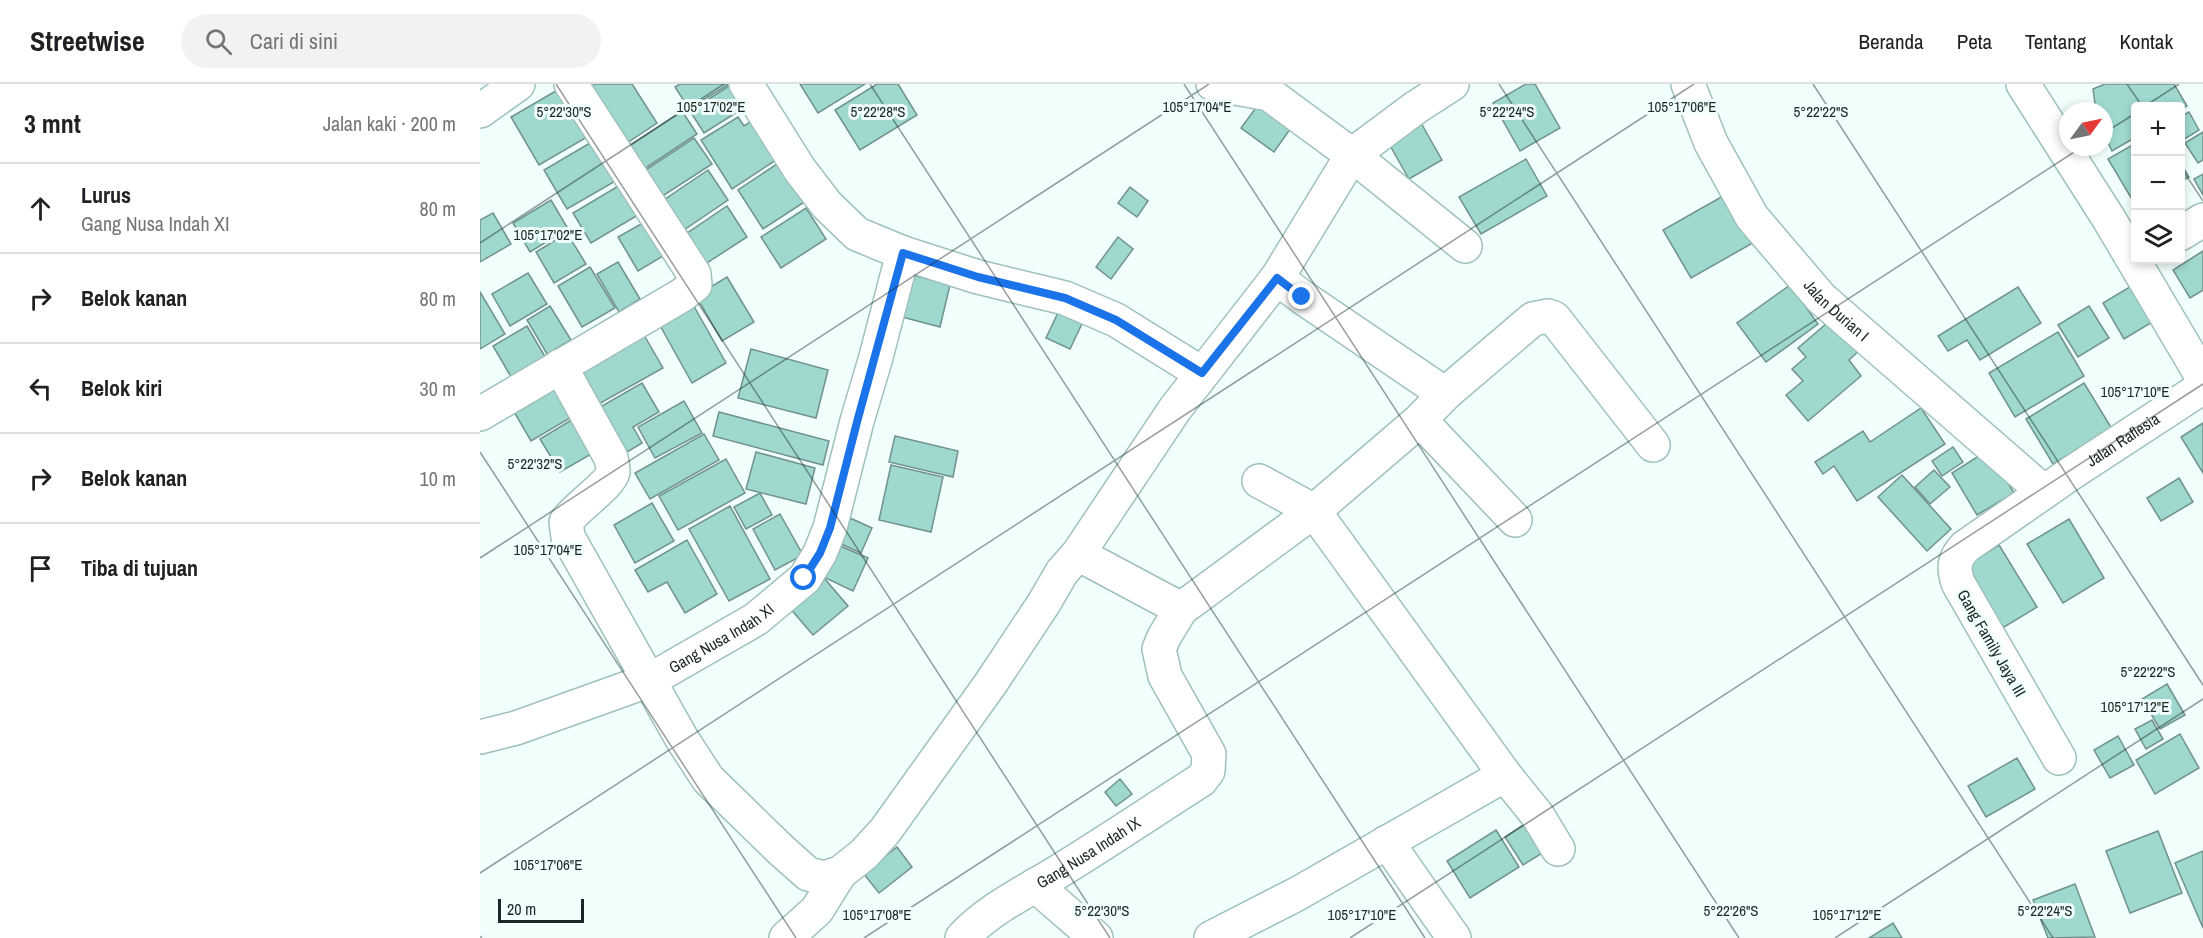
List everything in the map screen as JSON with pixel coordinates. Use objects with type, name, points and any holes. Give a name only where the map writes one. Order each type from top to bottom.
[{"type":"street","points":[[480,111],[518,84]]},
{"type":"street","points":[[480,414],[682,295],[695,285],[694,274],[571,84]]},
{"type":"street","points":[[746,84],[800,170],[827,205],[857,234],[903,253],[978,277],[1065,298],[1116,320],[1202,373]]},
{"type":"street","points":[[1213,84],[1269,94],[1352,155],[1465,246]]},
{"type":"street","points":[[786,938],[818,910],[840,873],[864,854],[885,831],[991,683],[1062,572],[1078,554],[1161,429],[1277,278],[1352,155],[1415,108],[1452,84]]},
{"type":"street","name":"Jalan Durian I","points":[[1688,84],[1711,143],[1752,217],[1821,298],[2044,492]]},
{"type":"street","points":[[2023,84],[2131,252]]},
{"type":"street","points":[[2185,231],[2203,220]]},
{"type":"street","name":"Gang Nusa Indah XI","points":[[480,737],[516,728],[650,680],[756,619],[804,578],[820,553],[830,528],[903,253]]},
{"type":"street","points":[[2139,264],[2203,378]]},
{"type":"street","points":[[1277,278],[1445,394]]},
{"type":"street","points":[[1078,554],[1181,609],[1314,511],[1420,420],[1445,394],[1533,320],[1548,316],[1554,318],[1653,445]]},
{"type":"street","points":[[560,366],[610,458],[613,474],[571,515],[566,522],[568,537],[682,739],[708,779],[808,874],[824,878],[840,873]]},
{"type":"street","name":"Jalan Raflesia","points":[[2044,492],[2203,387]]},
{"type":"street","points":[[1420,420],[1515,520]]},
{"type":"street","points":[[1259,481],[1314,511],[1505,776],[1538,816],[1558,849]]},
{"type":"street","name":"Gang Family Jaya III","points":[[2044,492],[1965,547],[1956,557],[1954,570],[1958,583],[2059,758]]},
{"type":"street","name":"Gang Nusa Indah IX","points":[[963,938],[987,914],[1201,780],[1208,771],[1209,754],[1166,676],[1161,662],[1159,649],[1181,609]]},
{"type":"street","points":[[1211,938],[1297,894],[1505,776]]},
{"type":"street","points":[[1387,842],[1454,938]]},
{"type":"street","points":[[1035,885],[1096,938]]},
{"type":"building","points":[[580,84],[632,84],[657,123],[621,147]]},
{"type":"building","points":[[680,84],[729,84],[689,109],[675,87]]},
{"type":"building","points":[[732,84],[750,104],[704,133],[690,111]]},
{"type":"building","points":[[800,84],[865,84],[818,113]]},
{"type":"building","points":[[877,84],[898,84],[917,115],[860,150],[835,110]]},
{"type":"building","points":[[1526,84],[1535,84],[1560,128],[1520,151],[1493,103]]},
{"type":"building","points":[[2105,84],[2174,84],[2185,102],[2131,102],[2131,140],[2113,150],[2113,102],[2095,102],[2093,89]]},
{"type":"building","points":[[566,85],[594,133],[539,165],[511,117]]},
{"type":"building","points":[[1266,94],[1298,118],[1274,152],[1241,128]]},
{"type":"building","points":[[682,111],[697,134],[641,171],[626,148]]},
{"type":"building","points":[[2189,112],[2199,130],[2185,139],[2185,114]]},
{"type":"building","points":[[738,117],[744,126],[758,117],[782,156],[732,189],[701,140]]},
{"type":"building","points":[[1421,123],[1442,160],[1409,179],[1388,142]]},
{"type":"building","points":[[2203,132],[2203,160],[2198,163],[2185,143]]},
{"type":"building","points":[[694,138],[712,164],[661,197],[644,171]]},
{"type":"building","points":[[595,140],[619,179],[567,209],[544,170]]},
{"type":"building","points":[[2131,146],[2131,198],[2108,159]]},
{"type":"building","points":[[786,158],[812,197],[763,229],[738,190]]},
{"type":"building","points":[[1526,159],[1547,196],[1481,234],[1459,197]]},
{"type":"building","points":[[708,170],[728,200],[675,236],[655,206]]},
{"type":"building","points":[[2203,174],[2203,195],[2194,179]]},
{"type":"building","points":[[620,185],[638,215],[591,243],[573,213]]},
{"type":"building","points":[[1130,187],[1148,201],[1137,217],[1118,203]]},
{"type":"building","points":[[1730,192],[1758,240],[1691,278],[1663,230]]},
{"type":"building","points":[[551,200],[568,229],[530,252],[513,223]]},
{"type":"building","points":[[727,206],[747,237],[693,272],[674,242]]},
{"type":"building","points":[[806,208],[826,239],[781,268],[761,237]]},
{"type":"building","points":[[493,213],[511,244],[480,262],[480,220]]},
{"type":"building","points":[[648,220],[668,253],[638,271],[618,237]]},
{"type":"building","points":[[567,233],[586,264],[554,283],[536,252]]},
{"type":"building","points":[[1118,237],[1133,249],[1111,279],[1096,267]]},
{"type":"building","points":[[2203,251],[2203,290],[2190,298],[2173,270]]},
{"type":"building","points":[[618,262],[640,299],[619,312],[597,274]]},
{"type":"building","points":[[590,267],[615,308],[582,327],[558,286]]},
{"type":"building","points":[[528,273],[547,304],[510,326],[492,294]]},
{"type":"building","points":[[913,275],[950,285],[940,327],[902,317]]},
{"type":"building","points":[[727,277],[754,322],[722,341],[696,296]]},
{"type":"building","points":[[2138,282],[2159,318],[2124,339],[2103,303]]},
{"type":"building","points":[[1790,285],[1818,324],[1766,362],[1737,323]]},
{"type":"building","points":[[2018,287],[2041,323],[1980,360],[1967,340],[1948,351],[1938,336]]},
{"type":"building","points":[[480,292],[505,334],[480,349]]},
{"type":"building","points":[[1064,300],[1088,311],[1070,349],[1046,338]]},
{"type":"building","points":[[691,301],[726,363],[692,383],[657,320]]},
{"type":"building","points":[[550,306],[571,340],[547,354],[527,320]]},
{"type":"building","points":[[2089,306],[2109,338],[2078,357],[2058,325]]},
{"type":"building","points":[[1834,317],[1861,349],[1849,360],[1861,376],[1808,421],[1786,395],[1803,381],[1792,369],[1806,357],[1798,348]]},
{"type":"building","points":[[527,326],[547,360],[513,380],[493,346]]},
{"type":"building","points":[[2058,332],[2084,376],[2015,417],[1989,373]]},
{"type":"building","points":[[644,335],[663,368],[597,405],[578,372]]},
{"type":"building","points":[[751,349],[828,370],[816,418],[738,398]]},
{"type":"building","points":[[549,381],[570,418],[531,441],[510,405]]},
{"type":"building","points":[[642,383],[659,412],[633,427],[642,443],[614,460],[588,414]]},
{"type":"building","points":[[2084,383],[2112,429],[2053,464],[2026,419]]},
{"type":"building","points":[[684,401],[702,433],[655,458],[638,427]]},
{"type":"building","points":[[1921,408],[1945,444],[1857,501],[1834,466],[1823,474],[1815,462],[1863,431],[1870,442]]},
{"type":"building","points":[[719,412],[829,441],[823,465],[713,436]]},
{"type":"building","points":[[573,419],[593,453],[560,472],[540,439]]},
{"type":"building","points":[[2203,423],[2203,473],[2181,437]]},
{"type":"building","points":[[704,434],[719,460],[650,499],[635,473]]},
{"type":"building","points":[[895,436],[958,451],[953,477],[889,462]]},
{"type":"building","points":[[1953,447],[1963,462],[1942,476],[1932,461]]},
{"type":"building","points":[[1988,450],[2014,493],[1977,515],[1952,473]]},
{"type":"building","points":[[756,452],[815,468],[806,504],[746,489]]},
{"type":"building","points":[[726,459],[745,493],[678,530],[659,496]]},
{"type":"building","points":[[891,465],[943,477],[931,532],[879,520]]},
{"type":"building","points":[[1934,470],[1950,487],[1930,504],[1915,487]]},
{"type":"building","points":[[1902,475],[1951,529],[1927,551],[1878,497]]},
{"type":"building","points":[[2179,478],[2193,502],[2161,521],[2147,498]]},
{"type":"building","points":[[760,493],[772,515],[746,529],[734,507]]},
{"type":"building","points":[[652,503],[674,541],[635,563],[614,525]]},
{"type":"building","points":[[730,506],[770,579],[729,601],[689,529]]},
{"type":"building","points":[[839,513],[872,528],[861,553],[828,538]]},
{"type":"building","points":[[780,514],[803,555],[775,570],[753,529]]},
{"type":"building","points":[[2069,519],[2104,578],[2063,603],[2027,544]]},
{"type":"building","points":[[687,540],[717,594],[685,613],[667,582],[648,592],[635,570]]},
{"type":"building","points":[[831,542],[868,558],[853,591],[817,574]]},
{"type":"building","points":[[1999,545],[2037,607],[1996,632],[1959,570]]},
{"type":"building","points":[[824,578],[848,606],[813,635],[789,607]]},
{"type":"building","points":[[2167,684],[2185,715],[2160,729],[2142,699]]},
{"type":"building","points":[[2152,720],[2163,739],[2146,749],[2135,729]]},
{"type":"building","points":[[2180,734],[2199,768],[2155,794],[2136,760]]},
{"type":"building","points":[[2118,736],[2134,765],[2110,778],[2094,750]]},
{"type":"building","points":[[2017,758],[2035,789],[1986,817],[1968,786]]},
{"type":"building","points":[[1120,779],[1132,794],[1116,806],[1105,792]]},
{"type":"building","points":[[1534,818],[1552,847],[1523,865],[1505,837]]},
{"type":"building","points":[[1496,830],[1519,867],[1470,898],[1447,861]]},
{"type":"building","points":[[2158,831],[2182,893],[2130,913],[2106,851]]},
{"type":"building","points":[[897,847],[912,867],[879,893],[863,873]]},
{"type":"building","points":[[2203,851],[2203,928],[2175,863]]},
{"type":"building","points":[[2075,884],[2095,937],[2048,938],[2033,900]]},
{"type":"building","points":[[1893,923],[1902,938],[1869,938]]},
{"type":"route","points":[[804,578],[820,553],[830,528],[903,253],[978,277],[1065,298],[1116,320],[1202,373],[1277,278],[1302,297]]}]
